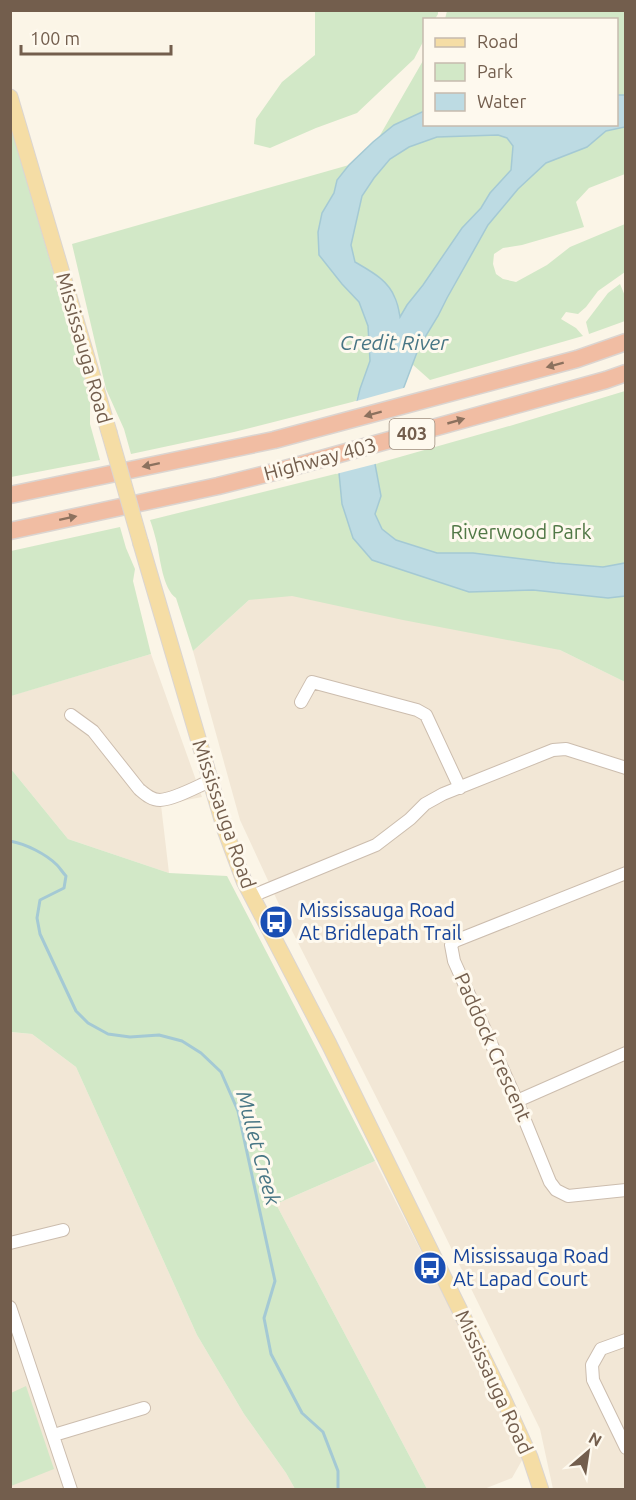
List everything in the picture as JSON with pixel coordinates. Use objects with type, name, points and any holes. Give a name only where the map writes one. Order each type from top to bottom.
[{"type":"highway","name":"Highway 403","points":[[10,495],[274,440],[578,359],[626,342]]},
{"type":"highway","name":"Highway 403","points":[[10,531],[278,471],[626,373]]},
{"type":"main road","name":"Mississauga Road","points":[[10,97],[210,781],[233,852],[252,896],[329,1044],[498,1390],[530,1457],[541,1490]]},
{"type":"street","points":[[301,702],[312,682],[417,710],[426,715],[460,788]]},
{"type":"street","points":[[70,715],[93,731],[148,797],[159,800],[170,798],[210,781]]},
{"type":"street","points":[[252,896],[376,845],[410,819],[425,804],[443,794],[553,750],[566,749],[626,768]]},
{"type":"street","name":"Paddock Crescent","points":[[626,873],[455,941],[451,945],[454,961],[517,1101],[550,1182],[556,1190],[568,1196],[626,1190]]},
{"type":"street","points":[[517,1101],[626,1053]]},
{"type":"street","points":[[10,1243],[63,1230]]},
{"type":"street","points":[[10,1307],[13,1325],[54,1435],[71,1490]]},
{"type":"street","points":[[626,1340],[601,1349],[592,1365],[594,1380],[626,1448]]},
{"type":"street","points":[[54,1435],[144,1408]]},
{"type":"shaded area","points":[[289,587],[554,647],[625,682],[625,1489],[553,1489],[540,1429],[283,913],[240,820],[193,651],[249,600]]},
{"type":"shaded area","points":[[151,654],[202,797],[161,805],[169,873],[68,839],[11,769],[10,696]]},
{"type":"shaded area","points":[[10,1032],[32,1034],[76,1067],[197,1335],[244,1414],[295,1489],[11,1489]]},
{"type":"shaded area","points":[[375,1161],[525,1455],[512,1478],[484,1489],[427,1489],[276,1204]]},
{"type":"green space","points":[[438,10],[436,18],[423,18],[423,42],[414,59],[357,113],[270,148],[254,144],[256,119],[282,82],[315,55],[315,11]]},
{"type":"green space","points":[[447,11],[625,11],[625,95],[618,95],[618,18],[445,18]]},
{"type":"green space","points":[[423,61],[423,112],[394,125],[379,137]]},
{"type":"green space","points":[[625,127],[625,174],[589,188],[576,202],[584,227],[522,245],[503,248],[494,254],[493,264],[496,274],[503,279],[516,282],[547,265],[570,247],[625,224],[625,272],[598,291],[578,314],[566,312],[561,319],[576,328],[583,336],[430,380],[412,364],[419,347],[488,225],[518,189],[546,163],[587,147],[606,131]]},
{"type":"green space","points":[[11,128],[90,397],[90,424],[100,460],[11,477]]},
{"type":"green space","points":[[498,135],[507,138],[513,146],[511,170],[462,228],[400,318],[397,301],[381,278],[355,262],[351,245],[362,196],[390,159],[409,147],[437,137]]},
{"type":"green space","points":[[349,165],[337,180],[334,193],[322,213],[319,255],[359,302],[368,326],[370,361],[356,401],[234,432],[131,454],[124,429],[106,389],[72,244]]},
{"type":"green space","points":[[620,284],[625,296],[625,321],[589,334],[586,322],[608,293]]},
{"type":"green space","name":"Riverwood Park","points":[[625,391],[625,682],[560,650],[292,596],[249,600],[193,651],[176,598],[165,581],[150,520],[339,473],[342,504],[375,464]]},
{"type":"green space","points":[[120,527],[135,569],[133,581],[151,654],[11,696],[11,551]]},
{"type":"green space","points":[[11,769],[68,839],[169,873],[227,876],[375,1161],[276,1204],[427,1489],[295,1489],[244,1414],[197,1335],[76,1067],[32,1034],[11,1032]]},
{"type":"green space","points":[[26,1386],[54,1469],[11,1486],[11,1393]]},
{"type":"water","name":"Credit River","points":[[618,95],[625,95],[625,127],[606,131],[587,147],[546,163],[518,189],[488,225],[419,347],[375,464],[381,496],[375,514],[382,529],[396,540],[437,553],[473,553],[603,567],[625,563],[625,596],[608,598],[533,590],[469,592],[372,560],[353,538],[342,504],[339,473],[360,389],[370,361],[368,326],[359,302],[319,255],[318,232],[322,213],[334,193],[337,180],[349,165],[394,125],[422,112],[423,126],[618,126]],"holes":[[[498,135],[507,138],[513,146],[511,170],[462,228],[400,317],[396,300],[388,286],[379,277],[355,262],[351,245],[362,196],[390,159],[409,147],[437,137]]]},
{"type":"pier","points":[[407,387],[379,463],[336,474],[353,402]]},
{"type":"waterway","name":"Mullet Creek","points":[[10,841],[42,853],[66,876],[64,888],[40,900],[37,918],[40,934],[76,1011],[88,1023],[108,1034],[130,1037],[159,1035],[182,1041],[201,1053],[221,1072],[238,1111],[275,1281],[264,1318],[271,1354],[302,1413],[323,1432],[338,1471],[338,1490]]},
{"type":"place","name":"Mississauga Road At Bridlepath Trail","points":[[276,922]]},
{"type":"place","name":"Mississauga Road At Lapad Court","points":[[430,1268]]}]
